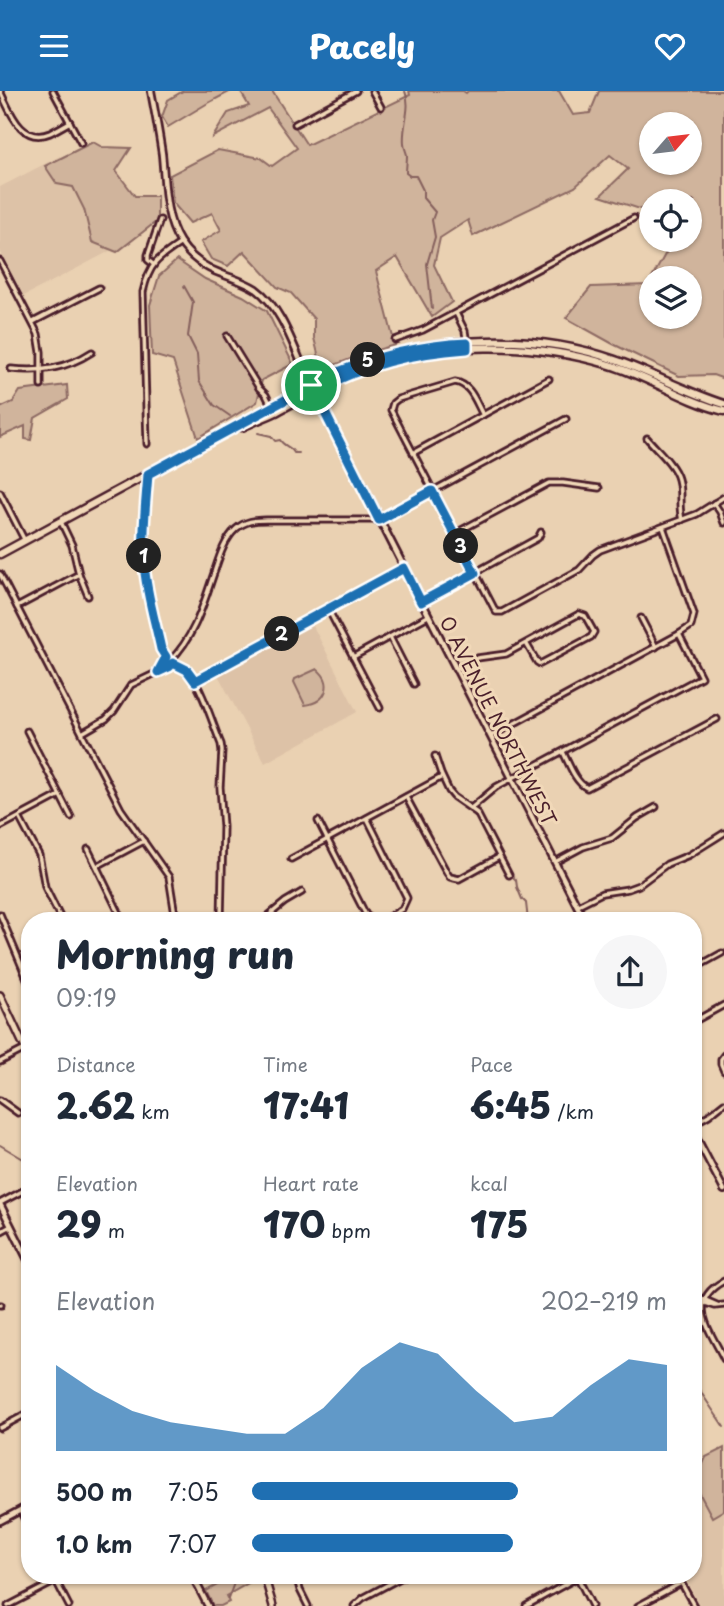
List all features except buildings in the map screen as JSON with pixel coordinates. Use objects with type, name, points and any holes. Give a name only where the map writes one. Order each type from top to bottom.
[{"type":"main road","points":[[0,554],[359,363],[388,354],[417,348],[521,342],[578,349],[615,360],[724,404]]},
{"type":"main road","points":[[467,346],[522,348],[583,357],[614,366],[724,411]]},
{"type":"main road","points":[[0,995],[21,1040]]},
{"type":"main road","points":[[267,1584],[273,1606]]},
{"type":"street","points":[[0,91],[24,131],[40,136],[70,122]]},
{"type":"street","points":[[53,91],[81,143]]},
{"type":"street","points":[[147,444],[143,292],[145,279],[160,256],[181,243],[168,208],[151,91]]},
{"type":"street","points":[[295,124],[356,91]]},
{"type":"street","points":[[372,91],[380,107]]},
{"type":"street","points":[[395,341],[418,333],[634,218]]},
{"type":"street","points":[[153,264],[148,260],[148,255],[160,220]]},
{"type":"street","name":"O AVENUE NORTHWEST","points":[[181,243],[206,267],[247,283],[266,298],[278,315],[379,520],[581,912]]},
{"type":"street","points":[[0,261],[33,322],[40,343],[41,386]]},
{"type":"street","points":[[33,322],[99,288]]},
{"type":"street","points":[[456,313],[465,331],[467,346]]},
{"type":"street","points":[[227,336],[273,409]]},
{"type":"street","points":[[11,369],[63,366],[92,352]]},
{"type":"street","points":[[413,453],[549,379]]},
{"type":"street","points":[[483,415],[461,382],[398,399],[392,406],[392,413],[494,611],[498,613],[579,570],[600,550],[697,514],[724,497]]},
{"type":"street","points":[[158,672],[188,639],[198,620],[226,542],[243,524],[253,520],[379,520],[566,419]]},
{"type":"street","points":[[647,438],[675,471],[682,520]]},
{"type":"street","points":[[148,474],[144,562],[161,649],[170,660],[187,670],[195,681],[221,744],[221,912]]},
{"type":"street","points":[[454,534],[549,483],[599,488]]},
{"type":"street","points":[[0,492],[25,541]]},
{"type":"street","points":[[714,503],[724,523]]},
{"type":"street","points":[[61,522],[72,545],[88,596]]},
{"type":"street","points":[[491,736],[688,628],[692,622],[693,610],[663,527]]},
{"type":"street","points":[[421,602],[538,538],[541,532]]},
{"type":"street","points":[[195,681],[404,568]]},
{"type":"street","points":[[0,574],[121,809],[169,877],[175,912]]},
{"type":"street","points":[[17,607],[79,574]]},
{"type":"street","points":[[328,609],[380,708]]},
{"type":"street","points":[[456,669],[477,658],[506,654],[526,643],[582,614],[594,632],[591,637],[540,664],[526,643]]},
{"type":"street","points":[[353,657],[428,616]]},
{"type":"street","points":[[641,618],[656,647]]},
{"type":"street","points":[[471,808],[496,787],[701,677],[679,634]]},
{"type":"street","points":[[390,637],[414,684]]},
{"type":"street","points":[[82,733],[106,719],[131,685],[169,667],[170,660]]},
{"type":"street","points":[[563,752],[578,782],[587,788],[717,719]]},
{"type":"street","points":[[27,731],[71,817]]},
{"type":"street","points":[[435,756],[442,777],[454,797],[477,813],[509,875]]},
{"type":"street","points":[[291,859],[442,777]]},
{"type":"street","points":[[0,827],[60,795]]},
{"type":"street","points":[[406,797],[450,877],[457,879],[499,857]]},
{"type":"street","points":[[555,862],[583,847],[612,838],[656,807]]},
{"type":"street","points":[[19,817],[38,855],[45,887],[58,912]]},
{"type":"street","points":[[368,818],[407,898],[402,909],[397,912]]},
{"type":"street","points":[[318,821],[364,912]]},
{"type":"street","points":[[578,905],[602,893],[639,885],[667,863],[689,855],[724,833]]},
{"type":"street","points":[[97,866],[144,841]]},
{"type":"street","points":[[88,849],[119,912]]},
{"type":"street","points":[[272,912],[302,892]]},
{"type":"street","points":[[0,914],[21,964]]},
{"type":"street","points":[[702,964],[722,953]]},
{"type":"street","points":[[702,1017],[724,1005]]},
{"type":"street","points":[[0,1062],[21,1051]]},
{"type":"street","points":[[722,1057],[724,1071]]},
{"type":"street","points":[[0,1100],[18,1112]]},
{"type":"street","points":[[702,1119],[724,1103]]},
{"type":"street","points":[[702,1148],[724,1190]]},
{"type":"street","points":[[21,1192],[0,1203],[21,1245]]},
{"type":"street","points":[[0,1232],[11,1226]]},
{"type":"street","points":[[724,1281],[708,1291],[702,1314],[724,1359]]},
{"type":"street","points":[[704,1301],[724,1305]]},
{"type":"street","points":[[0,1428],[21,1417]]},
{"type":"street","points":[[0,1521],[20,1510]]},
{"type":"street","points":[[8,1606],[50,1584]]},
{"type":"street","points":[[58,1584],[69,1606]]},
{"type":"street","points":[[197,1584],[208,1606]]},
{"type":"street","points":[[298,1584],[308,1606]]},
{"type":"street","points":[[355,1606],[363,1598],[389,1584]]},
{"type":"street","points":[[526,1606],[566,1584]]},
{"type":"street","points":[[583,1584],[593,1606]]},
{"type":"street","points":[[638,1606],[679,1584]]},
{"type":"street","points":[[682,1584],[694,1606]]},
{"type":"shaded area","points":[[183,91],[231,91],[168,127],[162,117],[168,100]]},
{"type":"shaded area","points":[[240,91],[272,91],[307,145],[410,95],[409,91],[559,91],[573,115],[590,113],[599,91],[724,91],[724,379],[713,375],[679,376],[566,318],[591,287],[639,285],[639,329],[702,329],[702,266],[659,266],[666,252],[702,252],[702,189],[639,189],[639,209],[600,196],[628,169],[610,155],[575,187],[473,236],[468,220],[440,238],[434,265],[452,302],[432,317],[397,257],[376,271],[395,345],[322,370],[314,338],[314,319],[291,293],[277,287],[244,251],[228,266],[211,259],[201,242],[221,230],[212,213],[190,223],[173,203],[170,175],[218,150],[261,158],[272,166],[297,148],[268,108],[213,137],[228,113],[249,106]]},
{"type":"shaded area","points":[[93,142],[102,147],[131,148],[116,171],[135,196],[157,196],[157,221],[117,252],[92,242],[84,209],[73,187],[57,184],[45,166]]},
{"type":"shaded area","points":[[60,156],[110,251],[24,296],[0,251],[0,187]]},
{"type":"shaded area","points":[[177,260],[205,279],[243,296],[267,311],[293,364],[262,380],[257,402],[198,438],[173,361],[152,355],[150,305],[159,276]]},
{"type":"shaded area","points":[[67,385],[68,399],[35,418],[31,440],[25,439],[25,426],[0,437],[0,408],[13,402],[20,391]]},
{"type":"shaded area","points":[[311,622],[357,712],[265,763],[217,673]]},
{"type":"shaded area","points":[[317,669],[325,680],[326,691],[319,700],[305,705],[295,679]]},
{"type":"shaded area","points":[[724,1448],[724,1510],[712,1517],[702,1498],[702,1466],[706,1457]]},
{"type":"shaded area","points":[[702,1498],[712,1517],[724,1510],[724,1606],[700,1606],[689,1584],[702,1584]]},
{"type":"shaded area","points":[[219,1584],[247,1584],[226,1596],[229,1602],[221,1606],[213,1606],[206,1591]]},
{"type":"waterway","points":[[405,91],[408,104],[404,137],[406,173],[416,176],[423,190],[423,198],[435,212],[432,220],[435,237],[427,264],[432,309]]},
{"type":"waterway","points":[[184,286],[193,302],[188,336],[197,354],[199,381],[214,405],[230,416]]},
{"type":"waterway","points":[[258,433],[271,436],[275,441],[280,440],[294,453],[299,453]]},
{"type":"waterway","points":[[513,877],[526,903],[527,912]]},
{"type":"waterway","points":[[0,1145],[21,1158]]},
{"type":"waterway","points":[[702,1394],[724,1427]]},
{"type":"waterway","points":[[228,1599],[234,1584]]},
{"type":"route","points":[[467,343],[467,349],[391,360],[314,391],[379,520],[432,491],[475,573],[421,602],[404,568],[195,681],[187,670],[173,663],[158,672],[166,657],[161,649],[144,562],[148,474],[311,385],[359,363],[388,354],[443,344],[467,343]]}]
